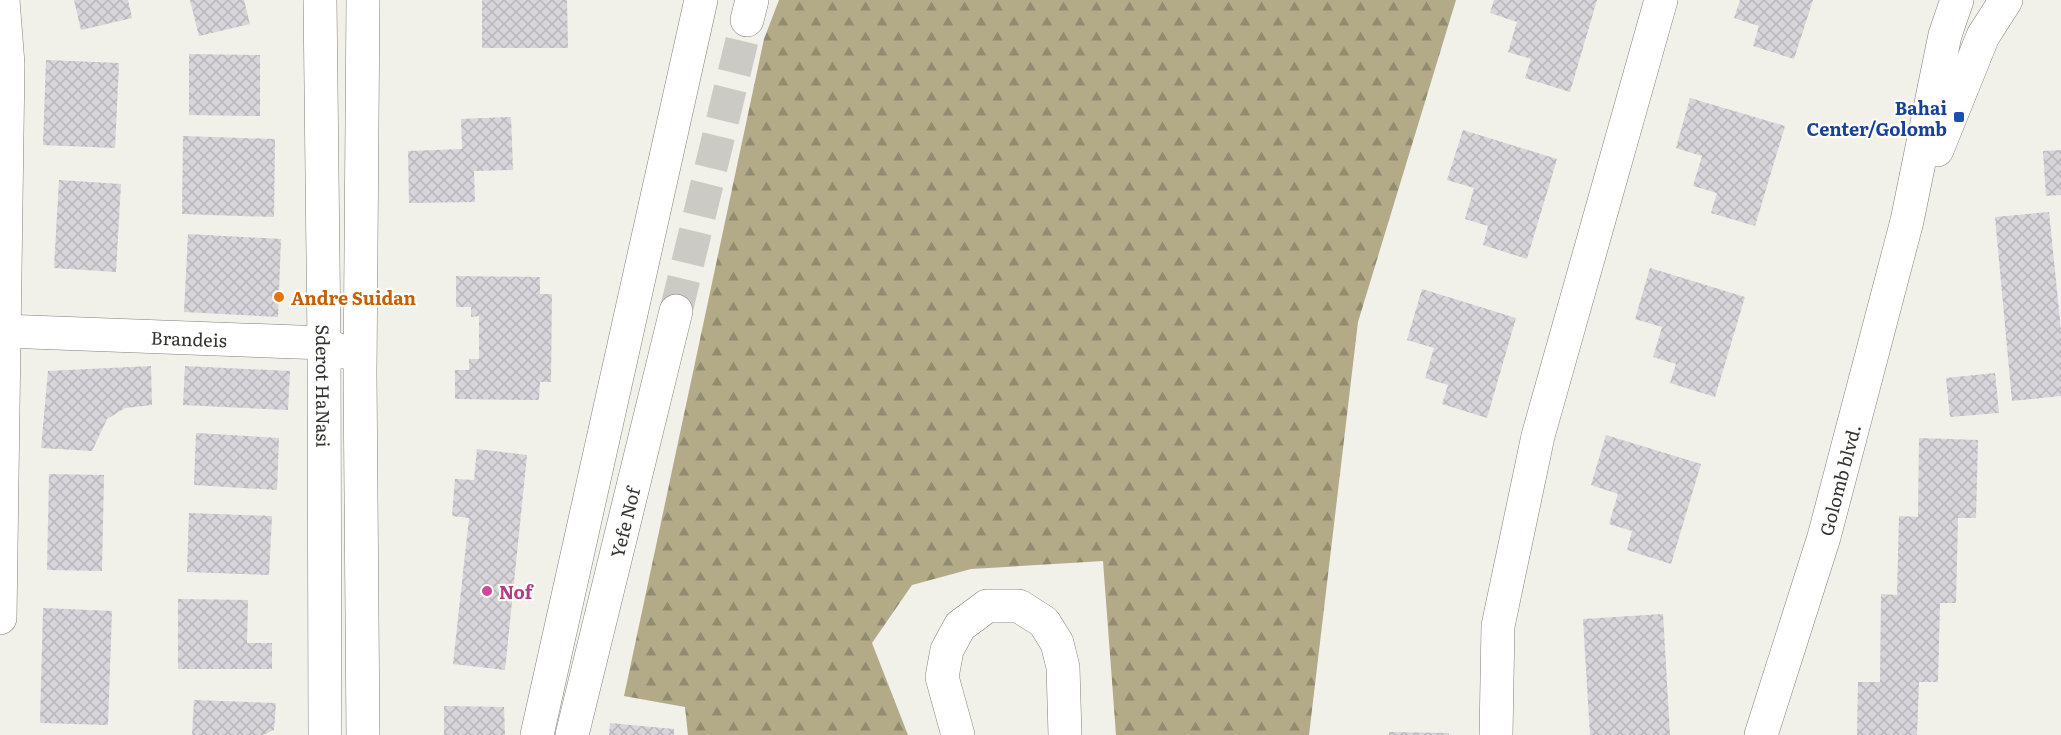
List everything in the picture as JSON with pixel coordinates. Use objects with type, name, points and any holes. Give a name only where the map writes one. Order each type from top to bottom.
[{"type":"street","points":[[0,618],[8,64],[3,0]]},
{"type":"street","name":"Sderot HaNasi","points":[[320,0],[325,735]]},
{"type":"street","name":"Sderot HaNasi","points":[[363,0],[360,374],[363,735]]},
{"type":"street","points":[[537,735],[701,0]]},
{"type":"street","points":[[1496,735],[1498,626],[1538,436],[1661,0]]},
{"type":"street","name":"Golomb blvd.","points":[[1761,735],[1824,537],[1908,221],[1945,35],[1957,0]]},
{"type":"street","name":"Golomb blvd.","points":[[1908,221],[1983,36],[2006,0]]},
{"type":"street","name":"Yefe Nof","points":[[572,735],[676,311]]},
{"type":"street","name":"Brandeis","points":[[3,331],[324,343]]},
{"type":"street","points":[[324,343],[345,354],[360,374]]},
{"type":"street","points":[[958,735],[942,677],[947,650],[960,626],[987,606],[1019,606],[1044,622],[1057,643],[1063,668],[1065,735]]},
{"type":"green space","points":[[779,0],[1456,0],[1358,322],[1309,735],[1116,735],[1103,561],[971,569],[912,585],[872,643],[908,735],[688,735],[685,707],[624,696],[764,39]]},
{"type":"building","points":[[74,0],[128,0],[132,18],[81,30]]},
{"type":"building","points":[[190,0],[244,0],[250,24],[199,36]]},
{"type":"building","points":[[482,0],[567,0],[568,48],[482,48]]},
{"type":"building","points":[[1494,0],[1597,0],[1570,92],[1525,78],[1531,59],[1508,52],[1517,22],[1490,13]]},
{"type":"building","points":[[1740,0],[1813,0],[1794,59],[1753,46],[1759,26],[1734,18]]},
{"type":"building","points":[[189,54],[260,55],[260,116],[189,115]]},
{"type":"building","points":[[46,60],[119,63],[115,148],[43,145]]},
{"type":"building","points":[[1690,98],[1785,126],[1755,226],[1711,213],[1717,193],[1693,186],[1702,156],[1676,148]]},
{"type":"building","points":[[511,117],[513,170],[474,171],[475,202],[409,203],[408,151],[462,149],[461,119]]},
{"type":"building","points":[[1463,130],[1557,159],[1527,259],[1483,245],[1488,226],[1465,219],[1474,188],[1447,180]]},
{"type":"building","points":[[183,136],[275,139],[274,217],[182,214]]},
{"type":"building","points":[[2061,150],[2061,195],[2046,196],[2043,151]]},
{"type":"building","points":[[59,180],[121,184],[116,272],[54,268]]},
{"type":"building","points":[[2049,212],[2061,330],[2061,396],[2012,401],[1995,217]]},
{"type":"building","points":[[188,234],[281,239],[278,317],[184,312]]},
{"type":"building","points":[[1650,268],[1745,297],[1715,397],[1670,383],[1676,364],[1653,357],[1662,327],[1635,319]]},
{"type":"building","points":[[456,276],[540,277],[540,294],[552,294],[551,382],[540,382],[539,400],[455,399],[455,370],[469,370],[469,359],[479,359],[479,316],[471,317],[471,307],[456,307]]},
{"type":"building","points":[[1422,289],[1516,318],[1487,418],[1442,404],[1448,385],[1425,378],[1434,348],[1407,340]]},
{"type":"building","points":[[151,366],[152,405],[125,408],[107,419],[92,451],[41,448],[48,371]]},
{"type":"building","points":[[185,366],[290,371],[288,410],[183,405]]},
{"type":"building","points":[[1995,373],[1999,413],[1950,417],[1946,378]]},
{"type":"building","points":[[196,433],[279,438],[277,490],[194,485]]},
{"type":"building","points":[[1606,435],[1701,464],[1671,564],[1627,550],[1632,531],[1609,524],[1618,494],[1591,485]]},
{"type":"building","points":[[1919,438],[1978,440],[1976,518],[1958,518],[1956,603],[1940,603],[1938,682],[1919,682],[1917,735],[1857,735],[1858,682],[1880,682],[1881,594],[1897,595],[1899,516],[1918,517]]},
{"type":"building","name":"Nof","points":[[477,449],[527,455],[505,670],[453,664],[469,518],[452,516],[455,479],[474,480]]},
{"type":"building","points":[[49,474],[104,475],[102,571],[47,570]]},
{"type":"building","points":[[189,513],[272,516],[269,575],[187,572]]},
{"type":"building","points":[[178,599],[248,600],[247,643],[272,643],[272,669],[178,669]]},
{"type":"building","points":[[43,608],[112,611],[108,725],[40,723]]},
{"type":"building","points":[[1663,614],[1670,735],[1590,735],[1583,619]]},
{"type":"building","points":[[194,700],[276,703],[274,730],[263,735],[192,735]]},
{"type":"building","points":[[444,706],[504,707],[505,735],[444,735]]},
{"type":"building","points":[[610,723],[674,729],[674,735],[609,735]]},
{"type":"building","points":[[1389,732],[1449,733],[1449,735],[1389,735]]},
{"type":"tunnel","points":[[676,311],[747,20]]},
{"type":"place","name":"Bahai Center/Golomb","points":[[1959,117]]},
{"type":"place","name":"Andre Suidan","points":[[279,297]]},
{"type":"place","name":"Nof","points":[[487,591]]}]
